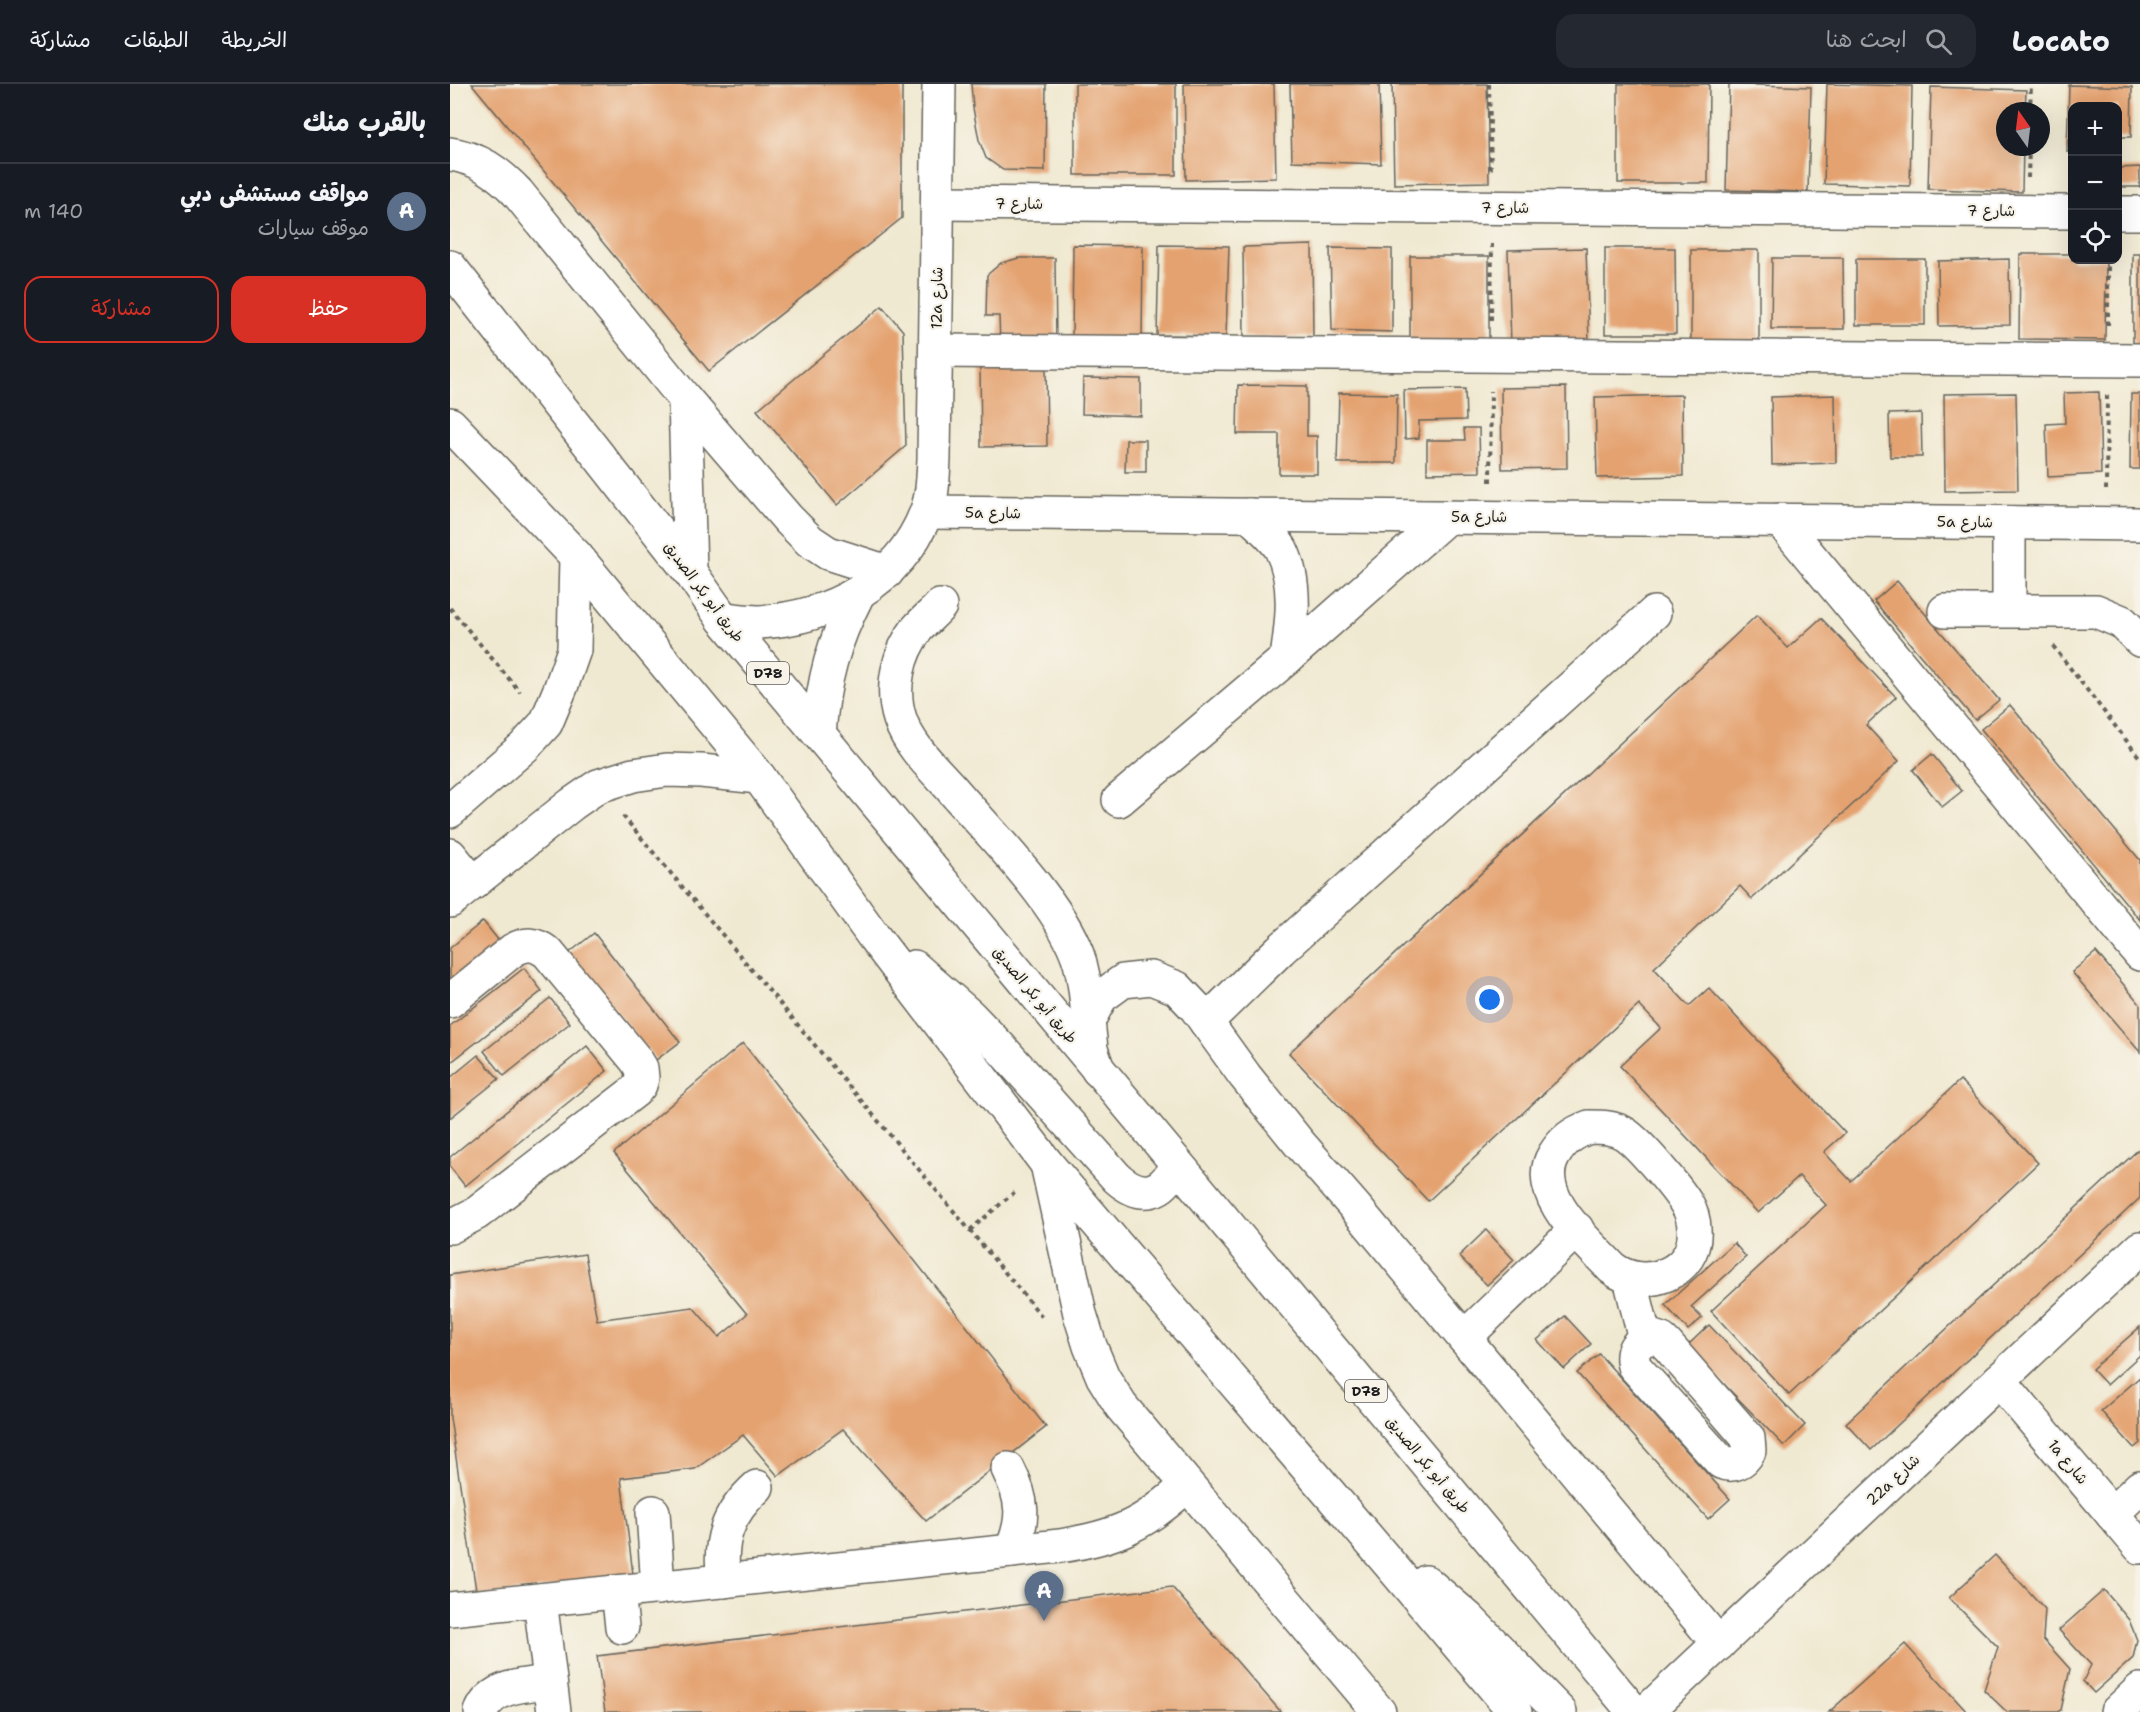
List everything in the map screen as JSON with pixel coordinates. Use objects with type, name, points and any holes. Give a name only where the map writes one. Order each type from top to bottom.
[{"type":"main road","name":"12a شارع","points":[[927,512],[934,459],[939,84]]},
{"type":"main road","points":[[450,154],[477,161],[499,174],[517,192],[685,399],[788,519],[810,541],[828,554],[887,572]]},
{"type":"main road","name":"شارع 7","points":[[938,203],[2068,212]]},
{"type":"main road","points":[[2122,213],[2140,213]]},
{"type":"main road","name":"طريق أبو بكر الصديق","points":[[450,267],[690,572],[723,619],[1634,1712]]},
{"type":"main road","points":[[936,351],[2140,360]]},
{"type":"main road","points":[[685,399],[690,572]]},
{"type":"main road","points":[[450,424],[576,556],[759,777],[874,937],[1047,1164],[1365,1535],[1503,1704]]},
{"type":"main road","points":[[723,619],[757,622],[793,618],[826,609],[858,594],[887,572],[910,545],[927,512]]},
{"type":"main road","name":"5a شارع","points":[[927,512],[2140,524]]},
{"type":"main road","points":[[1249,515],[1280,548],[1291,580],[1293,613],[1287,658]]},
{"type":"main road","points":[[1119,800],[1287,658],[1447,517]]},
{"type":"main road","points":[[1780,520],[2140,954]]},
{"type":"main road","points":[[2009,523],[2017,610]]},
{"type":"main road","points":[[450,811],[524,747],[546,723],[574,650],[576,556]]},
{"type":"main road","points":[[819,734],[821,698],[829,662],[858,594]]},
{"type":"main road","points":[[940,606],[917,629],[901,656],[895,687],[900,718],[914,746],[1024,874],[1049,905],[1065,930],[1079,961],[1086,991],[1091,1049],[1098,1070]]},
{"type":"main road","points":[[1945,611],[2096,611],[2122,622],[2140,640]]},
{"type":"main road","points":[[1206,1022],[1288,942],[1654,613]]},
{"type":"main road","points":[[450,855],[462,892],[598,786],[633,776],[667,770],[759,777]]},
{"type":"main road","points":[[874,937],[916,968],[970,1016],[1128,1188],[1143,1192],[1159,1188],[1170,1178],[1176,1164]]},
{"type":"main road","points":[[450,1001],[513,950],[522,945],[533,944],[541,947],[636,1060],[641,1068],[642,1078],[640,1086],[611,1111],[477,1213],[450,1227]]},
{"type":"main road","points":[[1088,1021],[1101,997],[1124,981],[1151,978],[1177,988],[1299,1143],[1719,1644]]},
{"type":"main road","points":[[1589,1127],[1607,1127],[1623,1133],[1637,1144],[1686,1203],[1693,1217],[1695,1232],[1692,1247],[1684,1261],[1674,1271],[1660,1278],[1645,1280],[1630,1278],[1612,1268],[1577,1229],[1551,1194],[1548,1177],[1551,1160],[1560,1145],[1573,1133],[1589,1127]]},
{"type":"main road","points":[[1047,1164],[1080,1314],[1103,1377],[1121,1406],[1379,1712]]},
{"type":"main road","points":[[1464,1338],[1577,1229]]},
{"type":"main road","name":"22a شارع","points":[[1646,1712],[2140,1248]]},
{"type":"main road","points":[[1630,1278],[1645,1339]]},
{"type":"main road","name":"1a شارع","points":[[1999,1380],[2139,1547]]},
{"type":"main road","points":[[1008,1469],[1021,1501],[1022,1518],[1011,1551]]},
{"type":"main road","points":[[450,1609],[1011,1551],[1095,1540],[1129,1528],[1160,1509],[1187,1485]]},
{"type":"main road","points":[[724,1581],[721,1564],[726,1529],[744,1499],[757,1487]]},
{"type":"main road","points":[[2112,1514],[2140,1487]]},
{"type":"main road","points":[[652,1512],[658,1588]]},
{"type":"main road","points":[[1365,1535],[1419,1575],[1469,1619],[1560,1712]]},
{"type":"main road","points":[[618,1592],[622,1627]]},
{"type":"main road","points":[[481,1712],[484,1705],[497,1693],[513,1686],[552,1697],[540,1600]]},
{"type":"main road","points":[[2117,1712],[2140,1690]]},
{"type":"path","points":[[1489,84],[1492,208],[1490,518]]},
{"type":"path","points":[[2030,102],[2031,84]]},
{"type":"path","points":[[450,608],[546,723]]},
{"type":"path","points":[[2017,610],[2140,759]]},
{"type":"path","points":[[598,786],[1047,1322]]},
{"type":"path","points":[[970,1230],[1047,1164]]},
{"type":"building","points":[[472,84],[902,84],[902,218],[709,371]]},
{"type":"building","points":[[971,84],[1046,84],[1045,171],[1003,170],[986,158],[979,140]]},
{"type":"building","points":[[1075,84],[1176,84],[1176,175],[1075,175]]},
{"type":"building","points":[[1184,84],[1274,84],[1276,178],[1186,180]]},
{"type":"building","points":[[1290,84],[1379,84],[1381,164],[1292,161]]},
{"type":"building","points":[[1392,84],[1487,84],[1489,182],[1394,184]]},
{"type":"building","points":[[1618,84],[1709,84],[1708,183],[1618,183]]},
{"type":"building","points":[[1729,84],[1811,87],[1808,192],[1726,190]]},
{"type":"building","points":[[1827,84],[1912,86],[1910,186],[1824,184]]},
{"type":"building","points":[[2069,85],[2132,87],[2131,137],[2122,137],[2122,102],[2068,102]]},
{"type":"building","points":[[1931,87],[2026,90],[2025,102],[1996,102],[1996,156],[2023,156],[2022,192],[1928,189]]},
{"type":"building","points":[[2140,167],[2140,187],[2122,187],[2122,168]]},
{"type":"building","points":[[1073,245],[1143,246],[1142,341],[1072,341]]},
{"type":"building","points":[[1159,245],[1229,246],[1226,336],[1157,335]]},
{"type":"building","points":[[1312,245],[1313,337],[1244,337],[1243,247]]},
{"type":"building","points":[[1330,248],[1392,249],[1392,332],[1332,330]]},
{"type":"building","points":[[1586,248],[1589,343],[1511,345],[1508,250]]},
{"type":"building","points":[[1605,248],[1675,248],[1676,334],[1605,334]]},
{"type":"building","points":[[1691,250],[1759,250],[1759,345],[1691,345]]},
{"type":"building","points":[[2020,254],[2068,254],[2068,264],[2106,264],[2105,340],[2019,339]]},
{"type":"building","points":[[2133,254],[2140,254],[2140,347],[2133,347]]},
{"type":"building","points":[[1410,256],[1489,256],[1489,349],[1410,349]]},
{"type":"building","points":[[1019,258],[1055,258],[1056,343],[1000,344],[999,316],[986,316],[987,275],[1001,263]]},
{"type":"building","points":[[1772,258],[1843,258],[1844,329],[1771,329]]},
{"type":"building","points":[[1856,259],[1925,259],[1925,325],[1856,325]]},
{"type":"building","points":[[2009,259],[2010,325],[1939,326],[1938,261]]},
{"type":"building","points":[[882,306],[903,331],[906,446],[837,505],[757,410]]},
{"type":"building","points":[[1046,366],[1047,446],[981,447],[980,367]]},
{"type":"building","points":[[1083,378],[1141,379],[1141,416],[1082,414]]},
{"type":"building","points":[[1238,385],[1307,386],[1307,436],[1317,436],[1317,474],[1279,474],[1279,434],[1237,434]]},
{"type":"building","points":[[1566,387],[1567,468],[1502,469],[1501,388]]},
{"type":"building","points":[[1465,389],[1466,420],[1419,421],[1419,438],[1405,439],[1404,390]]},
{"type":"building","points":[[2099,392],[2101,474],[2048,477],[2046,424],[2065,423],[2064,393]]},
{"type":"building","points":[[1339,393],[1397,394],[1396,463],[1337,463]]},
{"type":"building","points":[[2016,393],[2018,490],[1945,491],[1944,394]]},
{"type":"building","points":[[2131,394],[2140,394],[2140,469],[2130,469]]},
{"type":"building","points":[[1682,395],[1683,476],[1597,478],[1595,397]]},
{"type":"building","points":[[1835,395],[1836,463],[1772,465],[1771,397]]},
{"type":"building","points":[[1921,413],[1922,457],[1890,457],[1889,414]]},
{"type":"building","points":[[1464,428],[1479,428],[1480,472],[1427,473],[1427,440],[1465,440]]},
{"type":"building","points":[[1126,440],[1146,440],[1146,472],[1125,472]]},
{"type":"building","points":[[1897,581],[1999,700],[1975,720],[1874,601]]},
{"type":"building","points":[[1757,615],[1788,648],[1821,618],[1896,697],[1866,725],[1899,761],[1752,899],[1740,886],[1654,968],[1689,1006],[1709,988],[1845,1133],[1824,1152],[1851,1181],[1960,1080],[2038,1163],[1789,1395],[1711,1311],[1826,1205],[1799,1176],[1758,1213],[1620,1066],[1661,1028],[1639,1005],[1428,1201],[1289,1053]]},
{"type":"building","points":[[2010,705],[2140,860],[2140,920],[1981,729]]},
{"type":"building","points":[[1932,754],[1962,791],[1942,807],[1913,770]]},
{"type":"building","points":[[483,921],[503,946],[450,989],[450,948]]},
{"type":"building","points":[[594,933],[680,1042],[656,1060],[569,953]]},
{"type":"building","points":[[2096,952],[2140,1004],[2140,1052],[2072,972]]},
{"type":"building","points":[[524,968],[542,991],[450,1063],[450,1026]]},
{"type":"building","points":[[550,998],[570,1023],[504,1076],[484,1051]]},
{"type":"building","points":[[743,1043],[1046,1427],[926,1521],[843,1429],[778,1476],[743,1435],[695,1469],[621,1478],[633,1574],[477,1597],[450,1418],[450,1275],[585,1254],[597,1320],[693,1307],[719,1337],[747,1314],[614,1153]]},
{"type":"building","points":[[587,1046],[607,1071],[465,1186],[450,1167],[450,1157]]},
{"type":"building","points":[[478,1055],[499,1079],[450,1118],[450,1078]]},
{"type":"building","points":[[2140,1148],[2140,1198],[1871,1450],[1846,1423]]},
{"type":"building","points":[[1486,1230],[1514,1260],[1487,1285],[1459,1256]]},
{"type":"building","points":[[1734,1243],[1746,1257],[1691,1307],[1702,1318],[1688,1330],[1665,1305]]},
{"type":"building","points":[[1565,1316],[1591,1344],[1564,1369],[1537,1340]]},
{"type":"building","points":[[1709,1325],[1805,1425],[1784,1446],[1687,1346]]},
{"type":"building","points":[[2140,1327],[2140,1355],[2107,1385],[2092,1369]]},
{"type":"building","points":[[1599,1354],[1730,1499],[1708,1519],[1577,1373]]},
{"type":"building","points":[[2140,1377],[2140,1443],[2134,1448],[2101,1411]]},
{"type":"building","points":[[1995,1555],[2045,1609],[2043,1639],[2070,1669],[2061,1710],[2057,1712],[2007,1712],[1984,1690],[1998,1647],[1949,1598]]},
{"type":"building","points":[[1172,1587],[1281,1712],[605,1712],[597,1656]]},
{"type":"building","points":[[2104,1590],[2129,1620],[2137,1640],[2133,1658],[2094,1693],[2083,1681],[2091,1665],[2059,1630]]},
{"type":"building","points":[[1905,1644],[1967,1712],[1829,1712]]},
{"type":"place","name":"مواقف مستشفى دبي","points":[[1044,1621]]}]
